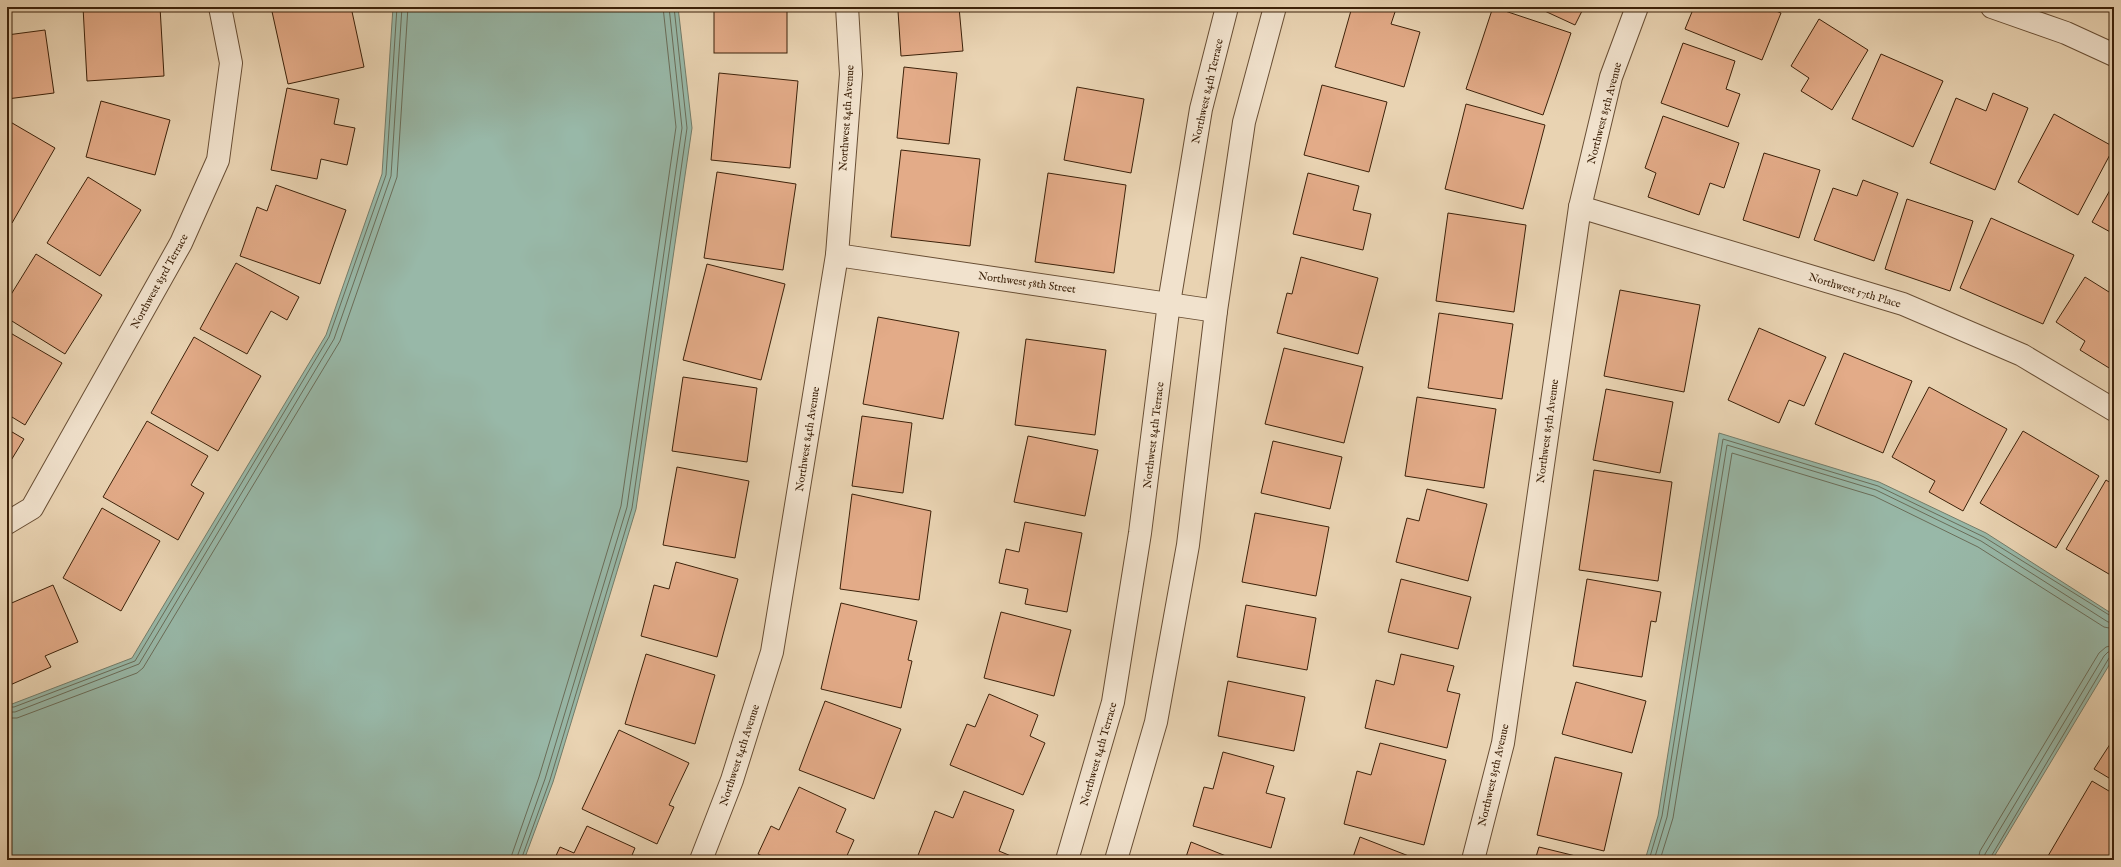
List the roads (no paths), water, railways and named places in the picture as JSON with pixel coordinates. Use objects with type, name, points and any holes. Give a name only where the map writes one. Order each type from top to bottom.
[{"type":"street","name":"Northwest 83rd Terrace","points":[[7,523],[32,508],[181,243],[218,160],[231,63],[220,7]]},
{"type":"street","name":"Northwest 84th Avenue","points":[[701,860],[732,780],[772,652],[837,255],[851,74],[847,7]]},
{"type":"street","name":"Northwest 84th Terrace","points":[[1067,860],[1113,702],[1140,533],[1169,303],[1201,109],[1227,7]]},
{"type":"street","points":[[1116,860],[1156,722],[1188,544],[1216,311],[1244,122],[1275,7]]},
{"type":"street","name":"Northwest 85th Avenue","points":[[1473,860],[1503,743],[1580,208],[1611,77],[1637,7]]},
{"type":"street","points":[[1992,7],[2066,33],[2114,56]]},
{"type":"street","name":"Northwest 57th Place","points":[[1580,208],[1903,304],[2022,355],[2114,410]]},
{"type":"street","name":"Northwest 58th Street","points":[[837,255],[1216,311]]},
{"type":"water","points":[[393,7],[678,7],[692,128],[636,509],[553,782],[524,860],[7,860],[7,703],[12,704],[132,658],[326,335],[382,174]]},
{"type":"water","points":[[1719,433],[1879,482],[1986,533],[2114,615],[2114,657],[1992,860],[1645,860],[1658,816]]}]
